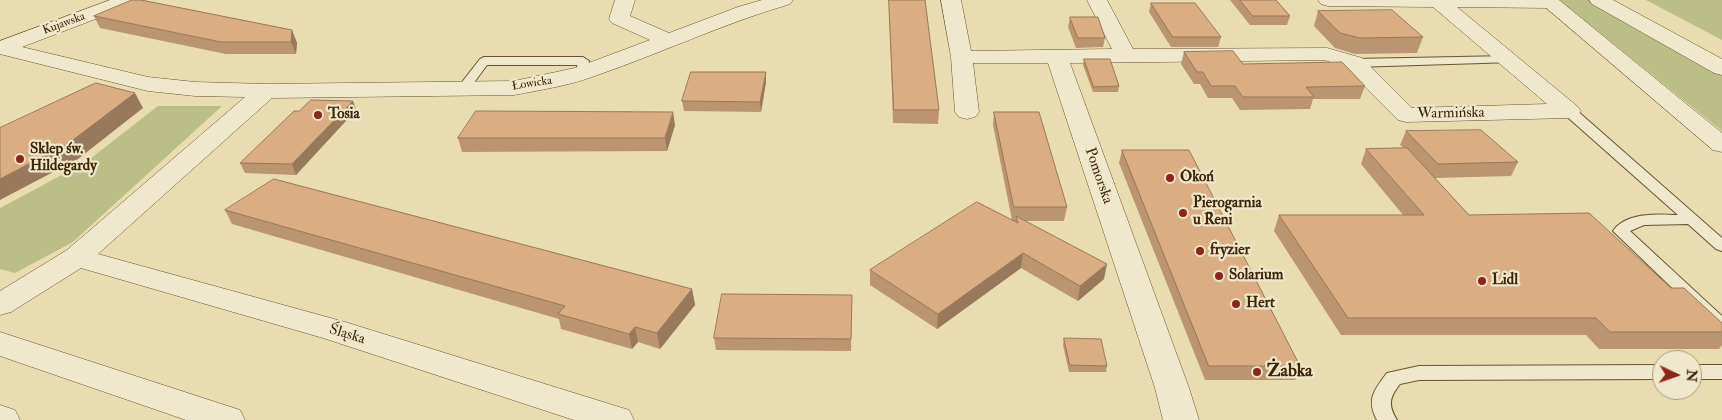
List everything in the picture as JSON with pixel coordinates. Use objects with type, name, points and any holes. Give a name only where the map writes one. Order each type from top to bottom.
[{"type":"street","name":"Kujawska","points":[[0,48],[128,0]]},
{"type":"street","points":[[625,0],[619,19],[667,40]]},
{"type":"street","name":"Łowicka","points":[[0,48],[148,84],[195,89],[266,91],[514,88],[583,73],[745,11],[783,0]]},
{"type":"street","points":[[950,0],[962,57],[967,112]]},
{"type":"street","points":[[962,57],[1126,55],[1097,0]]},
{"type":"street","points":[[1599,0],[1722,68]]},
{"type":"street","points":[[1328,1],[1549,1],[1722,145]]},
{"type":"street","points":[[1439,2],[1570,111]]},
{"type":"street","name":"Warmińska","points":[[1126,55],[1327,54],[1354,62],[1406,115],[1570,111]]},
{"type":"street","name":"Pomorska","points":[[1057,57],[1172,388],[1181,420]]},
{"type":"street","points":[[0,305],[77,257],[266,91]]},
{"type":"street","name":"Śląska","points":[[77,257],[334,330],[616,420]]},
{"type":"street","points":[[0,344],[228,420]]},
{"type":"lane","points":[[1354,62],[1510,60]]},
{"type":"lane","points":[[1570,111],[1722,246]]},
{"type":"lane","points":[[1692,220],[1638,221],[1626,225],[1621,231],[1722,326]]},
{"type":"lane","points":[[1387,420],[1381,409],[1382,392],[1394,378],[1419,373],[1652,372]]},
{"type":"lane","points":[[1702,372],[1722,372]]},
{"type":"green space","points":[[1559,0],[1590,0],[1722,74],[1722,131]]},
{"type":"green space","points":[[1646,0],[1722,0],[1722,40]]},
{"type":"green space","points":[[158,106],[222,106],[73,242],[15,273],[0,269],[0,208],[86,162]]},
{"type":"building","points":[[132,0],[141,0],[292,30],[291,42],[221,42],[94,16]]},
{"type":"building","points":[[889,0],[925,0],[939,110],[894,110]]},
{"type":"building","points":[[1240,0],[1276,0],[1290,16],[1253,16]]},
{"type":"building","points":[[1151,3],[1195,3],[1221,37],[1173,37]]},
{"type":"building","points":[[1392,10],[1423,37],[1360,38],[1340,33],[1318,11]]},
{"type":"building","points":[[1070,17],[1098,17],[1105,38],[1078,38]]},
{"type":"building","points":[[1233,51],[1243,64],[1342,62],[1365,86],[1306,87],[1314,97],[1243,97],[1235,86],[1211,86],[1203,72],[1197,72],[1184,52]]},
{"type":"building","points":[[1084,59],[1110,59],[1119,86],[1094,87]]},
{"type":"building","points":[[691,72],[766,72],[760,102],[682,101]]},
{"type":"building","points":[[96,83],[135,93],[69,143],[0,179],[0,128]]},
{"type":"building","points":[[311,100],[353,101],[292,164],[240,163],[294,111],[299,111]]},
{"type":"building","points":[[476,111],[673,112],[665,138],[458,138]]},
{"type":"building","points":[[994,112],[1039,112],[1067,207],[1014,207]]},
{"type":"building","points":[[1481,130],[1518,162],[1438,164],[1406,131]]},
{"type":"building","points":[[1407,148],[1469,215],[1589,213],[1671,288],[1684,288],[1722,323],[1722,332],[1610,332],[1596,318],[1348,318],[1279,215],[1424,215],[1366,149]]},
{"type":"building","points":[[1122,150],[1189,150],[1300,366],[1209,366]]},
{"type":"building","points":[[274,179],[692,289],[657,333],[635,327],[629,334],[558,314],[565,306],[225,210]]},
{"type":"building","points":[[977,202],[1018,223],[1016,216],[1107,264],[1080,286],[1023,253],[938,314],[870,270]]},
{"type":"building","points":[[722,294],[852,295],[851,339],[714,338]]},
{"type":"building","points":[[1064,338],[1101,339],[1107,366],[1070,365]]},
{"type":"place","name":"Tosia","points":[[318,115]]},
{"type":"place","name":"Sklep św. Hildegardy","points":[[20,159]]},
{"type":"place","name":"Okoń","points":[[1170,178]]},
{"type":"place","name":"Pierogarnia u Reni","points":[[1183,213]]},
{"type":"place","name":"fryzier","points":[[1200,251]]},
{"type":"place","name":"Solarium","points":[[1219,276]]},
{"type":"place","name":"Lidl","points":[[1482,281]]},
{"type":"place","name":"Hert","points":[[1236,304]]},
{"type":"place","name":"Żabka","points":[[1257,372]]}]
